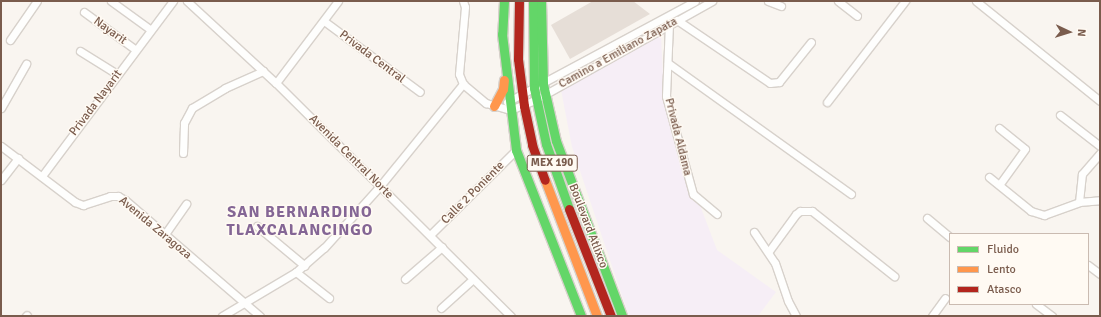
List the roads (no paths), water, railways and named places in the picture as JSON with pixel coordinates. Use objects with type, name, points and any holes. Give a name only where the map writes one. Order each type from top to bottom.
[{"type":"street","points":[[10,40],[37,1]]},
{"type":"street","points":[[111,1],[151,30]]},
{"type":"street","name":"Privada Nayarit","points":[[42,176],[173,1]]},
{"type":"street","points":[[276,83],[338,1]]},
{"type":"street","points":[[463,1],[465,7],[459,74],[463,84],[497,106],[510,110]]},
{"type":"street","points":[[504,1],[502,34],[516,150],[581,316]]},
{"type":"street","name":"MEX 190","points":[[519,1],[518,59],[522,94],[532,145],[597,316]]},
{"type":"street","name":"Boulevard Atlixco","points":[[533,1],[535,100],[546,144],[563,195],[611,316]]},
{"type":"street","points":[[541,1],[540,36],[545,94],[556,141],[622,316]]},
{"type":"street","name":"Camino a Emiliano Zapata","points":[[497,106],[544,84],[682,4],[695,1]]},
{"type":"street","name":"Camino a Emiliano Zapata","points":[[510,110],[524,106],[712,1]]},
{"type":"street","points":[[768,1],[781,6]]},
{"type":"street","points":[[838,1],[857,16]]},
{"type":"street","points":[[827,102],[905,1]]},
{"type":"street","points":[[976,1],[1100,100]]},
{"type":"street","name":"Avenida Central Norte","points":[[189,2],[276,83],[511,316]]},
{"type":"street","points":[[682,4],[680,18],[770,83],[779,82],[811,42]]},
{"type":"street","name":"Nayarit","points":[[84,12],[136,50]]},
{"type":"street","name":"Privada Central","points":[[324,21],[420,92]]},
{"type":"street","name":"Privada Aldama","points":[[669,24],[666,96],[693,194],[717,214]]},
{"type":"street","points":[[80,51],[117,74]]},
{"type":"street","points":[[668,63],[851,194]]},
{"type":"street","points":[[1,108],[26,64]]},
{"type":"street","points":[[497,106],[503,89],[506,67]]},
{"type":"street","points":[[183,153],[184,123],[192,108],[225,88],[262,71]]},
{"type":"street","points":[[222,316],[305,266],[380,186],[463,84]]},
{"type":"street","points":[[1060,116],[1100,146]]},
{"type":"street","points":[[999,128],[1025,149],[999,185]]},
{"type":"street","name":"Avenida Zaragoza","points":[[1,146],[75,202],[83,205],[110,196],[118,196],[165,234],[243,303],[260,316]]},
{"type":"street","name":"Calle 2 Poniente","points":[[430,236],[516,150]]},
{"type":"street","points":[[1079,202],[1082,174],[1100,152]]},
{"type":"street","points":[[1,180],[18,158]]},
{"type":"street","points":[[989,177],[1031,212],[1044,215],[1079,202],[1100,200]]},
{"type":"street","points":[[165,234],[186,204]]},
{"type":"street","points":[[769,252],[796,214],[800,211],[812,211],[894,276]]},
{"type":"street","points":[[927,218],[949,235]]},
{"type":"street","points":[[258,226],[305,266]]},
{"type":"street","points":[[754,232],[769,252],[796,316]]},
{"type":"street","points":[[405,279],[442,247]]},
{"type":"street","points":[[1089,266],[1100,274]]},
{"type":"street","points":[[296,272],[329,298]]},
{"type":"street","points":[[441,308],[473,279]]},
{"type":"street","points":[[932,316],[944,298]]},
{"type":"street","points":[[1037,305],[1052,316]]},
{"type":"district","name":"SAN BERNARDINO TLAXCALANCINGO","points":[[300,221]]}]
